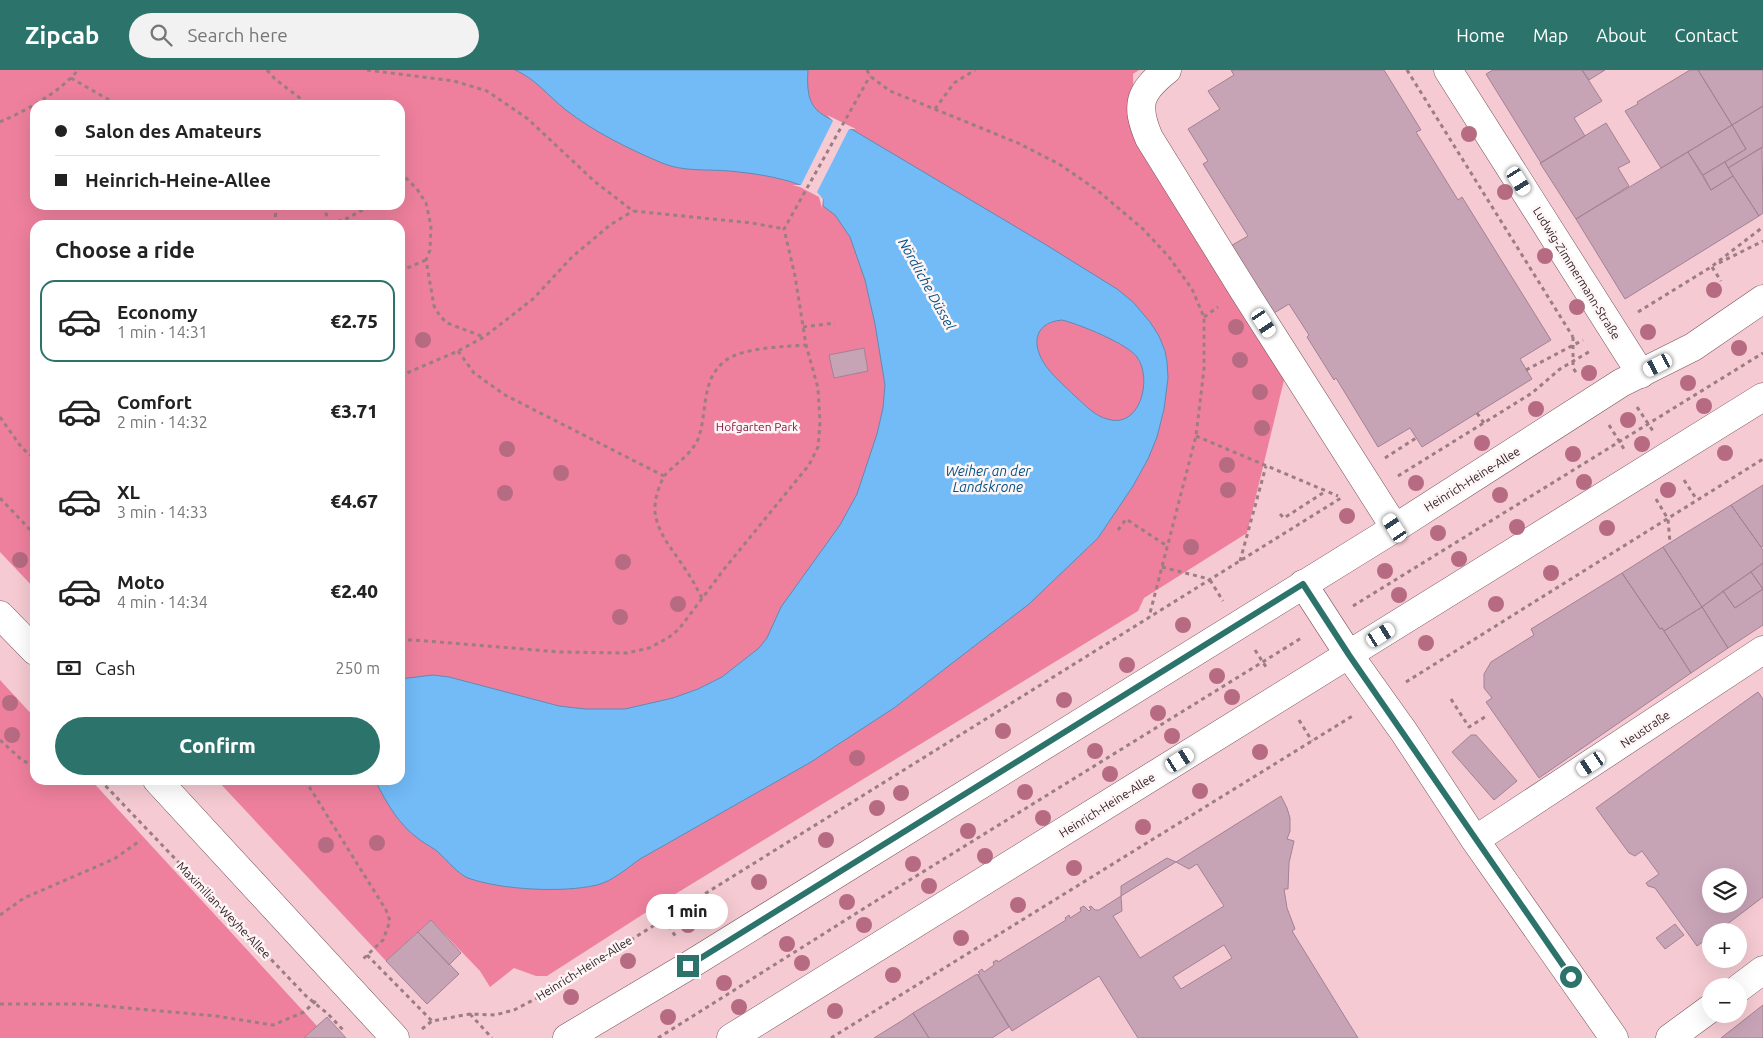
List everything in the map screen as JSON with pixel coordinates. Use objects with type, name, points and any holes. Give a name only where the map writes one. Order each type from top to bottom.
[{"type":"main road","points":[[1167,70],[1146,90],[1141,104],[1144,124],[1150,138],[1249,299],[1395,528]]},
{"type":"main road","name":"Ludwig-Zimmermann-Straße","points":[[1448,70],[1604,337],[1641,374]]},
{"type":"main road","name":"Heinrich-Heine-Allee","points":[[579,1034],[1395,528],[1621,383],[1694,347],[1763,299]]},
{"type":"main road","name":"Heinrich-Heine-Allee","points":[[731,1038],[1763,397]]},
{"type":"main road","points":[[1303,584],[1475,840],[1614,1038]]},
{"type":"main road","points":[[0,615],[30,646]]},
{"type":"main road","name":"Neustraße","points":[[1475,840],[1760,655]]},
{"type":"main road","points":[[162,785],[396,1038]]},
{"type":"main road","points":[[1747,982],[1763,970]]},
{"type":"main road","points":[[1670,1038],[1702,1015]]},
{"type":"path","points":[[40,100],[71,78],[78,70]]},
{"type":"path","points":[[268,70],[275,80],[302,100]]},
{"type":"path","points":[[367,70],[454,82],[487,91],[528,119],[594,181],[634,211],[752,223],[784,229]]},
{"type":"path","points":[[867,70],[870,76],[890,91],[1018,143],[1059,164],[1097,190],[1143,229],[1170,257],[1192,290],[1204,317],[1204,369],[1196,436],[1149,617]]},
{"type":"path","points":[[935,109],[954,83],[975,70]]},
{"type":"path","points":[[1407,70],[1573,337],[1573,368],[1578,376]]},
{"type":"path","points":[[405,640],[560,652],[627,653],[649,648],[668,638],[679,629],[809,465],[818,447],[820,423],[818,388],[806,345],[795,276],[784,229],[870,76]]},
{"type":"path","points":[[71,78],[109,100]]},
{"type":"path","points":[[0,122],[30,106]]},
{"type":"path","points":[[405,178],[417,189],[426,203],[431,226],[430,250],[426,260],[434,306],[447,323],[484,337]]},
{"type":"path","points":[[342,220],[362,210]]},
{"type":"path","points":[[405,374],[458,352],[484,337],[533,299],[572,257],[610,224],[634,211]]},
{"type":"path","points":[[1711,267],[1763,227]]},
{"type":"path","points":[[1406,472],[1532,393],[1625,320],[1711,267],[1763,241]]},
{"type":"path","points":[[405,269],[426,260]]},
{"type":"path","points":[[1711,267],[1721,281]]},
{"type":"path","points":[[803,327],[835,323]]},
{"type":"path","points":[[1526,370],[1573,344],[1604,337]]},
{"type":"path","points":[[702,598],[687,571],[669,548],[658,526],[655,510],[658,492],[664,476],[685,457],[698,440],[705,397],[711,378],[725,361],[750,350],[806,345]]},
{"type":"path","points":[[458,352],[474,373],[505,395],[664,476]]},
{"type":"path","points":[[1351,607],[1763,353]]},
{"type":"path","points":[[1635,404],[1657,438]]},
{"type":"path","points":[[1477,413],[1484,423]]},
{"type":"path","points":[[0,417],[22,448],[30,455]]},
{"type":"path","points":[[1607,421],[1628,455]]},
{"type":"path","points":[[1196,436],[1326,491]]},
{"type":"path","points":[[1404,683],[1763,460]]},
{"type":"path","points":[[1240,561],[1266,466]]},
{"type":"path","points":[[1682,477],[1697,500]]},
{"type":"path","points":[[1280,514],[1284,518],[1326,491]]},
{"type":"path","name":"Heinrich-Heine-Allee","points":[[432,1021],[470,1014],[495,1015],[514,1010],[539,997],[1342,498],[1326,491]]},
{"type":"path","points":[[1653,495],[1668,519],[1670,543]]},
{"type":"path","points":[[0,498],[30,530]]},
{"type":"path","points":[[1118,530],[1126,519],[1167,546]]},
{"type":"path","points":[[1162,567],[1210,580],[1227,606]]},
{"type":"path","points":[[658,1038],[1308,634]]},
{"type":"path","points":[[1250,643],[1272,676]]},
{"type":"path","points":[[1451,699],[1469,727],[1488,715]]},
{"type":"path","points":[[831,1038],[1356,713]]},
{"type":"path","points":[[1297,716],[1312,741]]},
{"type":"path","points":[[0,740],[23,761],[30,763]]},
{"type":"path","name":"Maximilian-Weyhe-Allee","points":[[105,785],[279,968],[328,1014],[350,1038]]},
{"type":"path","points":[[307,785],[386,910],[390,921],[388,932],[383,940],[340,979]]},
{"type":"path","points":[[0,915],[24,898],[114,859],[140,840]]},
{"type":"path","points":[[664,918],[679,942]]},
{"type":"path","points":[[368,955],[432,1021],[427,1026]]},
{"type":"path","points":[[0,1004],[83,1004],[216,1016],[273,1024],[304,1012],[314,1002]]},
{"type":"path","points":[[470,1014],[492,1038]]},
{"type":"green space","name":"Hofgarten Park","points":[[0,70],[1139,70],[1133,74],[1134,131],[1284,380],[1247,533],[1144,598],[1138,611],[659,904],[547,976],[536,976],[514,968],[490,987],[480,971],[431,920],[386,961],[222,785],[405,785],[405,220],[30,220],[30,584],[0,552]]},
{"type":"green space","points":[[0,680],[30,713],[30,785],[96,785],[317,1026],[304,1038],[0,1038]]},
{"type":"water","name":"Weiher an der Landskrone","points":[[515,70],[808,70],[809,95],[812,103],[823,115],[853,130],[1043,243],[1117,289],[1133,302],[1159,336],[1165,351],[1168,378],[1164,409],[1157,437],[1148,459],[1133,486],[1098,538],[1029,604],[894,708],[811,762],[640,859],[609,881],[597,885],[568,889],[515,888],[468,878],[437,851],[420,840],[400,821],[378,785],[405,785],[405,678],[433,675],[449,677],[559,706],[585,709],[625,709],[673,698],[698,689],[722,677],[759,648],[767,638],[781,607],[840,525],[857,494],[877,434],[883,408],[885,385],[875,324],[865,280],[850,237],[835,215],[823,206],[823,199],[803,186],[775,178],[729,171],[687,169],[662,163],[588,126],[566,110],[536,83]],"holes":[[[1062,320],[1091,330],[1124,346],[1137,357],[1142,366],[1144,378],[1140,400],[1135,410],[1128,417],[1118,420],[1107,419],[1094,413],[1059,381],[1043,362],[1039,354],[1037,346],[1039,332],[1044,326],[1052,322]]]},
{"type":"pier","points":[[827,115],[856,129],[849,129],[817,192],[823,199],[822,208],[819,197],[792,185],[801,185],[833,121]]},
{"type":"building","points":[[1231,70],[1384,70],[1421,130],[1416,132],[1458,200],[1462,197],[1551,340],[1520,359],[1532,379],[1422,447],[1410,428],[1378,447],[1336,378],[1334,380],[1307,337],[1309,335],[1289,304],[1269,316],[1227,248],[1248,236],[1203,164],[1208,161],[1188,129],[1220,109],[1208,91],[1234,75]]},
{"type":"building","points":[[1493,70],[1582,70],[1602,101],[1574,118],[1585,136],[1541,163],[1486,74]]},
{"type":"building","points":[[1582,70],[1605,70],[1589,80]]},
{"type":"building","points":[[1690,70],[1698,70],[1732,125],[1661,168],[1625,111]]},
{"type":"building","points":[[1698,70],[1763,70],[1763,106],[1732,125]]},
{"type":"building","points":[[1763,106],[1763,147],[1728,168],[1725,162],[1746,149],[1732,125]]},
{"type":"building","points":[[1606,123],[1630,162],[1618,168],[1629,186],[1576,219],[1540,163]]},
{"type":"building","points":[[1732,125],[1746,149],[1703,175],[1688,152]]},
{"type":"building","points":[[1762,147],[1763,213],[1759,216],[1728,168]]},
{"type":"building","points":[[1688,152],[1711,190],[1733,176],[1759,216],[1625,299],[1576,219]]},
{"type":"building","points":[[1725,162],[1733,176],[1711,190],[1703,175]]},
{"type":"building","points":[[864,348],[868,371],[834,378],[829,355]]},
{"type":"building","points":[[1763,485],[1763,546],[1761,547],[1731,505]]},
{"type":"building","points":[[1731,505],[1763,550],[1763,563],[1702,607],[1663,547]]},
{"type":"building","points":[[1663,547],[1702,607],[1664,631],[1662,628],[1660,629],[1622,573]]},
{"type":"building","points":[[1763,563],[1763,589],[1751,572]]},
{"type":"building","points":[[1751,572],[1763,589],[1735,608],[1723,591]]},
{"type":"building","points":[[1622,573],[1660,629],[1662,628],[1691,673],[1539,778],[1486,702],[1492,698],[1484,688],[1484,674],[1491,662],[1534,635],[1531,629]]},
{"type":"building","points":[[1763,589],[1763,625],[1728,648],[1702,607],[1723,591],[1735,608]]},
{"type":"building","points":[[1702,607],[1728,648],[1691,673],[1664,631]]},
{"type":"building","points":[[1758,692],[1763,699],[1763,897],[1747,909],[1747,868],[1702,868],[1702,913],[1742,913],[1729,923],[1702,923],[1702,942],[1697,946],[1655,888],[1648,886],[1646,883],[1659,874],[1642,851],[1635,856],[1629,853],[1596,808]]},
{"type":"building","points":[[1471,735],[1476,735],[1517,781],[1494,800],[1452,752]]},
{"type":"building","points":[[1281,796],[1290,818],[1290,831],[1287,839],[1294,841],[1289,863],[1288,889],[1284,889],[1287,908],[1295,929],[1292,931],[1358,1038],[1138,1038],[1099,976],[1012,1031],[978,972],[982,969],[984,972],[994,965],[993,962],[997,960],[998,962],[1066,920],[1065,918],[1069,915],[1070,918],[1081,911],[1080,908],[1084,906],[1089,911],[1091,906],[1095,910],[1099,910],[1121,896],[1121,886],[1167,858],[1176,862]],"holes":[[[1224,945],[1232,958],[1181,989],[1173,977]]]},
{"type":"building","points":[[1176,862],[1189,869],[1197,864],[1224,906],[1140,958],[1113,916],[1122,911],[1121,896]]},
{"type":"building","points":[[717,901],[722,908],[705,919],[700,912]]},
{"type":"building","points":[[431,920],[461,953],[449,965],[418,932]]},
{"type":"building","points":[[1675,924],[1684,935],[1665,949],[1656,938]]},
{"type":"building","points":[[418,932],[459,974],[427,1004],[386,961]]},
{"type":"building","points":[[977,974],[1009,1027],[992,1038],[929,1038],[913,1013]]},
{"type":"building","points":[[1763,1005],[1763,1038],[1721,1038],[1740,1023],[1747,1023],[1747,1018]]},
{"type":"building","points":[[913,1013],[929,1038],[874,1038],[903,1020]]},
{"type":"building","points":[[327,1017],[346,1038],[304,1038],[317,1026]]},
{"type":"route","points":[[688,966],[1303,584],[1475,840],[1571,977]]},
{"type":"water label","name":"Nördliche Düssel","points":[[927,284]]}]
